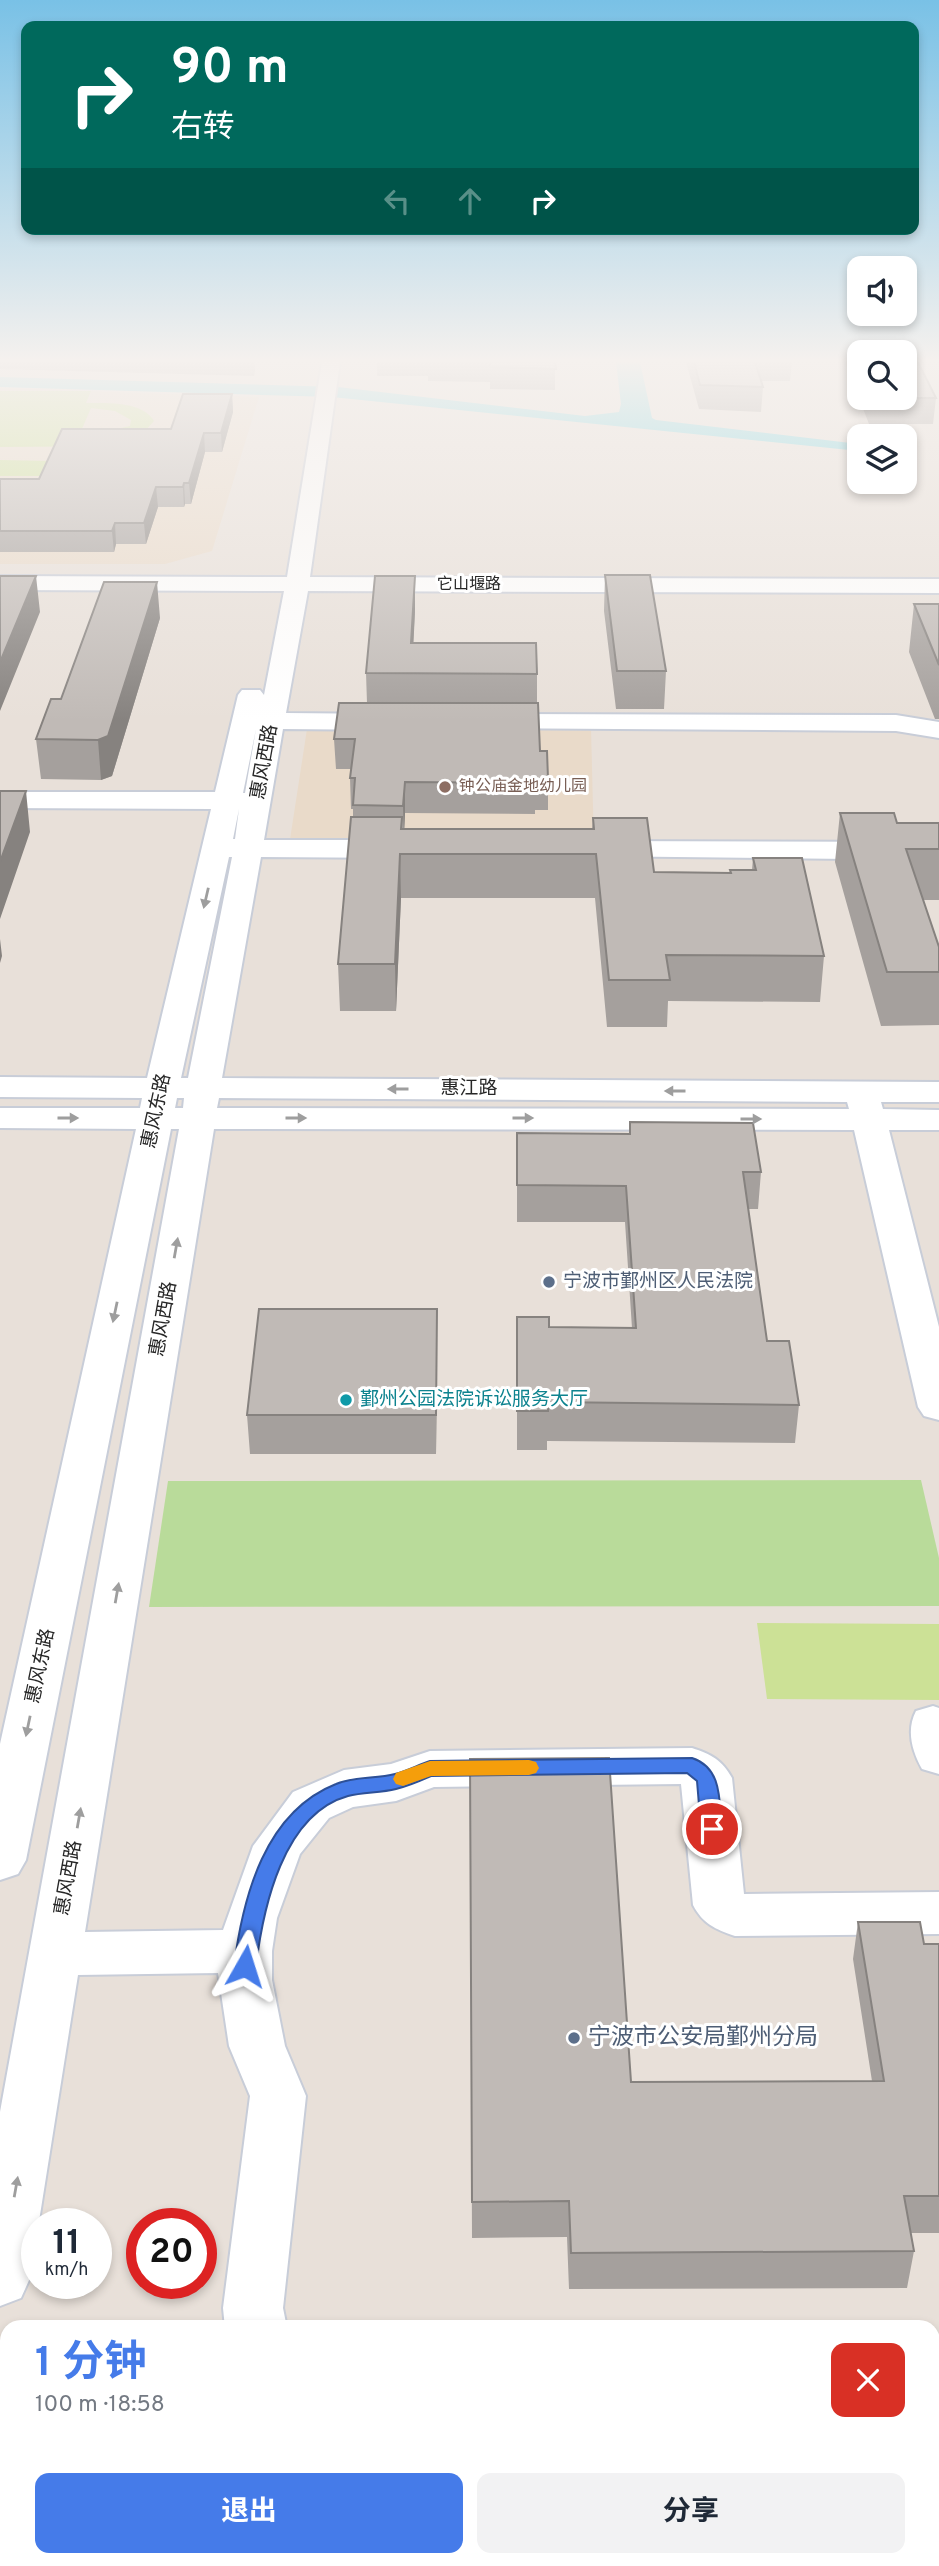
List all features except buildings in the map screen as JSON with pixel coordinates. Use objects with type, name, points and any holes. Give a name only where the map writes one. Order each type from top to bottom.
[{"type":"street","name":"惠风西路","points":[[0,2278],[201,1103],[234,848],[303,482]]},
{"type":"street","name":"它山堰路","points":[[0,574],[939,586]]},
{"type":"street","name":"它山堰路","points":[[0,583],[939,576]]},
{"type":"street","points":[[259,721],[411,722]]},
{"type":"street","points":[[467,722],[896,723],[939,730]]},
{"type":"street","points":[[0,800],[244,801]]},
{"type":"street","points":[[234,848],[429,849]]},
{"type":"street","name":"惠风东路","points":[[0,1860],[159,1102],[234,848]]},
{"type":"street","points":[[566,849],[939,851]]},
{"type":"street","name":"惠江路","points":[[0,1087],[159,1102],[201,1103],[865,1105],[939,1092]]},
{"type":"street","name":"惠江路","points":[[0,1118],[159,1102]]},
{"type":"street","points":[[865,1105],[939,1407]]},
{"type":"street","name":"惠江路","points":[[865,1105],[939,1120]]},
{"type":"street","points":[[255,2320],[253,2308],[278,2096],[257,2046],[245,1980],[245,1951],[251,1918],[278,1846],[311,1805],[344,1789],[396,1782],[430,1769],[692,1766],[707,1778],[719,1905],[735,1915],[939,1913]]},
{"type":"street","points":[[56,1954],[245,1951]]},
{"type":"shaded area","points":[[0,482],[233,482],[212,551],[165,564],[0,564]]},
{"type":"shaded area","name":"钟公庙金地幼儿园","points":[[591,728],[594,847],[289,846],[307,729]]},
{"type":"green space","points":[[921,1480],[939,1558],[939,1606],[149,1607],[168,1481]]},
{"type":"green space","points":[[757,1623],[939,1624],[939,1700],[767,1699]]},
{"type":"slow traffic","points":[[403,1779],[430,1769],[529,1768]]},
{"type":"place","name":"钟公庙金地幼儿园","points":[[445,787]]},
{"type":"place","name":"宁波市鄞州区人民法院","points":[[549,1282]]},
{"type":"place","name":"鄞州公园法院诉讼服务大厅","points":[[346,1400]]},
{"type":"place","name":"宁波市公安局鄞州分局","points":[[574,2038]]},
{"type":"route","points":[[245,1966],[251,1918],[278,1846],[311,1805],[344,1789],[396,1782],[430,1769],[692,1766],[707,1778],[712,1829]]}]
